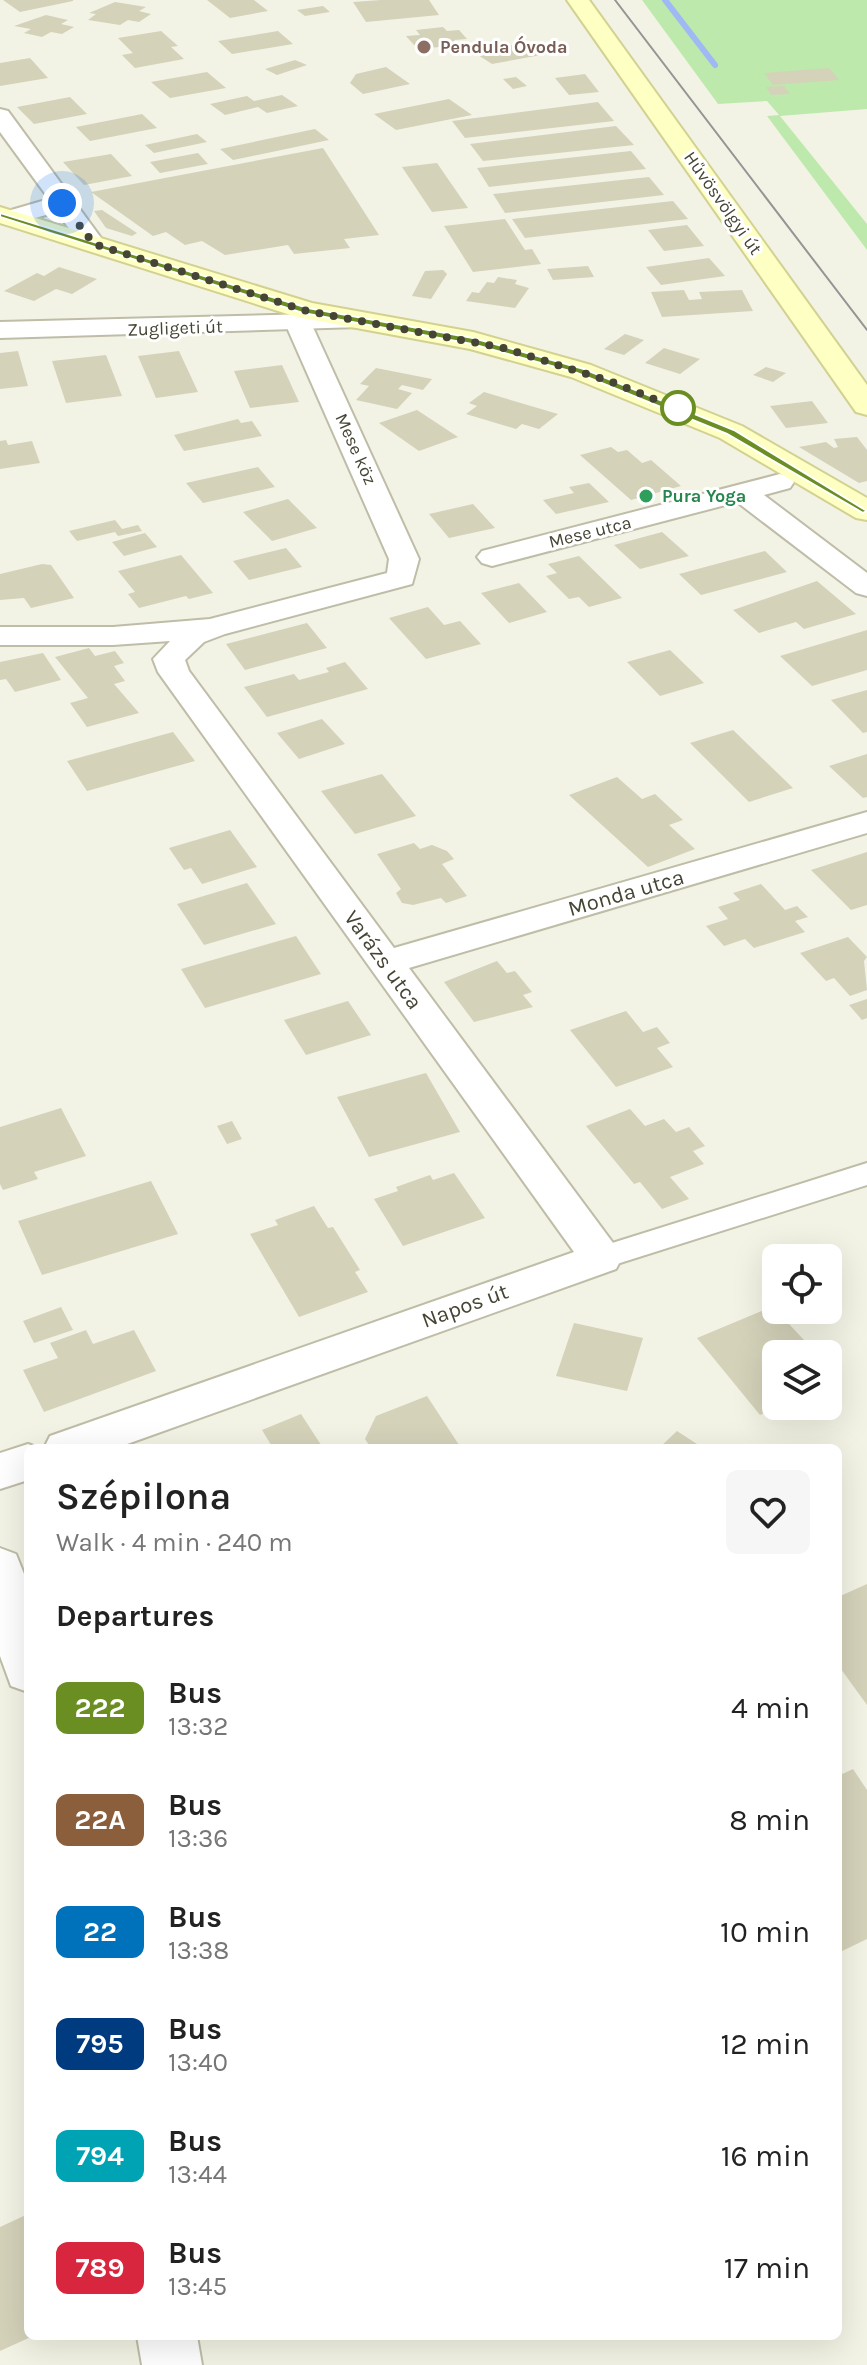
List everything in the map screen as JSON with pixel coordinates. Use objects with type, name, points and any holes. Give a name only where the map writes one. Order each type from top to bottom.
[{"type":"main road","name":"Hűvösvölgyi út","points":[[578,0],[867,406]]},
{"type":"main road","points":[[4,217],[349,321],[473,341],[612,382],[731,432],[867,511]]},
{"type":"street","points":[[0,116],[92,243]]},
{"type":"street","points":[[4,217],[62,203]]},
{"type":"street","points":[[230,326],[249,316],[257,307],[255,294]]},
{"type":"street","name":"Zugligeti út","points":[[0,330],[349,321]]},
{"type":"street","name":"Mese köz","points":[[214,627],[401,578],[404,559],[298,323]]},
{"type":"street","name":"Mese utca","points":[[492,557],[780,482]]},
{"type":"street","points":[[744,493],[867,587]]},
{"type":"street","points":[[113,636],[169,659],[193,635],[214,627]]},
{"type":"street","points":[[0,636],[113,636],[214,627]]},
{"type":"street","name":"Varázs utca","points":[[169,659],[174,672],[601,1258]]},
{"type":"street","name":"Monda utca","points":[[385,963],[867,822]]},
{"type":"street","name":"Napos út","points":[[77,1444],[601,1258],[867,1174]]},
{"type":"street","points":[[0,1471],[24,1463]]},
{"type":"street","points":[[0,1567],[24,1656]]},
{"type":"street","points":[[168,2340],[172,2365]]},
{"type":"green space","points":[[642,0],[867,0],[867,109],[780,116],[867,224],[867,250],[767,116],[779,115],[767,101],[718,104]]},
{"type":"building","points":[[3,0],[73,0],[73,1],[20,12]]},
{"type":"building","points":[[207,0],[254,0],[268,11],[230,18]]},
{"type":"building","points":[[429,0],[439,15],[366,22],[353,2]]},
{"type":"building","points":[[115,2],[146,7],[139,11],[151,14],[139,22],[128,20],[120,25],[88,20],[96,14],[89,13]]},
{"type":"building","points":[[323,6],[330,12],[305,16],[297,10]]},
{"type":"building","points":[[46,15],[68,20],[61,24],[74,27],[62,34],[51,32],[42,37],[24,33],[31,29],[14,26]]},
{"type":"building","points":[[443,27],[447,31],[459,30],[467,39],[454,40],[458,45],[430,48],[426,43],[414,45],[406,36],[420,35],[416,30]]},
{"type":"building","points":[[161,31],[178,46],[171,47],[184,59],[135,68],[122,55],[133,53],[118,38]]},
{"type":"building","points":[[278,31],[293,44],[232,54],[218,41]]},
{"type":"building","points":[[537,42],[552,53],[492,64],[478,55],[491,52],[487,49]]},
{"type":"building","points":[[30,58],[48,78],[0,86],[0,63]]},
{"type":"building","points":[[295,60],[307,65],[277,75],[265,69]]},
{"type":"building","points":[[386,67],[410,84],[363,94],[350,83],[356,74]]},
{"type":"building","points":[[829,68],[839,80],[773,85],[764,73]]},
{"type":"building","points":[[207,72],[226,88],[170,98],[151,82]]},
{"type":"building","points":[[585,74],[599,92],[569,95],[555,78]]},
{"type":"building","points":[[516,77],[527,86],[513,89],[503,79]]},
{"type":"building","points":[[784,86],[790,94],[771,95],[766,87]]},
{"type":"building","points":[[282,95],[298,106],[267,113],[258,107],[225,115],[210,104],[247,96],[254,101]]},
{"type":"building","points":[[70,97],[87,114],[34,124],[17,107]]},
{"type":"building","points":[[449,99],[472,115],[396,130],[374,114]]},
{"type":"building","points":[[598,102],[614,121],[465,138],[452,121]]},
{"type":"building","points":[[142,114],[157,128],[90,141],[76,127]]},
{"type":"building","points":[[616,126],[634,145],[483,161],[470,144]]},
{"type":"building","points":[[315,129],[329,140],[233,160],[220,149]]},
{"type":"building","points":[[197,134],[207,142],[154,153],[145,145]]},
{"type":"building","points":[[323,148],[379,235],[344,239],[350,248],[294,254],[288,245],[225,255],[202,241],[185,245],[166,232],[153,236],[91,192]]},
{"type":"building","points":[[631,151],[646,169],[489,187],[477,168]]},
{"type":"building","points":[[198,153],[208,164],[160,173],[150,162]]},
{"type":"building","points":[[111,154],[132,176],[84,185],[63,162]]},
{"type":"building","points":[[437,163],[468,208],[432,212],[402,167]]},
{"type":"building","points":[[649,177],[664,195],[505,213],[493,194]]},
{"type":"building","points":[[673,201],[688,219],[525,238],[512,219]]},
{"type":"building","points":[[102,210],[137,233],[132,236],[106,228],[94,211]]},
{"type":"building","points":[[505,219],[525,250],[532,249],[541,264],[473,272],[444,226]]},
{"type":"building","points":[[687,225],[704,246],[664,251],[648,230]]},
{"type":"building","points":[[709,258],[725,276],[661,285],[646,267]]},
{"type":"building","points":[[588,266],[594,277],[553,280],[547,269]]},
{"type":"building","points":[[59,267],[97,279],[72,294],[56,289],[34,301],[4,291],[37,273],[44,276]]},
{"type":"building","points":[[443,270],[447,274],[431,299],[412,296],[425,271]]},
{"type":"building","points":[[498,277],[517,280],[515,284],[529,288],[515,308],[466,301],[472,292],[479,293],[487,282],[494,283]]},
{"type":"building","points":[[684,290],[689,300],[702,299],[699,292],[742,290],[753,311],[662,317],[651,292]]},
{"type":"building","points":[[625,334],[644,340],[624,355],[604,349]]},
{"type":"building","points":[[664,348],[700,359],[680,374],[645,363]]},
{"type":"building","points":[[18,351],[28,386],[0,389],[0,353]]},
{"type":"building","points":[[179,351],[198,392],[156,398],[138,356]]},
{"type":"building","points":[[106,355],[122,396],[66,403],[52,361]]},
{"type":"building","points":[[282,365],[299,402],[250,408],[234,371]]},
{"type":"building","points":[[766,367],[786,373],[773,382],[753,375]]},
{"type":"building","points":[[376,368],[432,379],[423,390],[402,385],[398,389],[412,393],[397,409],[356,400],[369,386],[360,384]]},
{"type":"building","points":[[484,392],[558,414],[539,429],[522,424],[516,429],[466,414],[477,406],[469,403]]},
{"type":"building","points":[[812,401],[828,423],[786,428],[770,406]]},
{"type":"building","points":[[417,410],[458,437],[419,451],[379,423]]},
{"type":"building","points":[[238,419],[241,423],[252,421],[262,436],[184,451],[174,435]]},
{"type":"building","points":[[857,437],[867,450],[867,481],[859,483],[799,447],[826,442],[834,448],[838,447],[834,439]]},
{"type":"building","points":[[6,440],[8,445],[32,441],[40,463],[0,469],[0,441]]},
{"type":"building","points":[[611,447],[618,452],[627,450],[642,463],[651,460],[681,486],[631,500],[580,455]]},
{"type":"building","points":[[258,467],[275,487],[203,503],[186,483]]},
{"type":"building","points":[[589,483],[609,502],[556,514],[543,500],[574,493],[569,487]]},
{"type":"building","points":[[288,499],[317,528],[272,541],[243,512]]},
{"type":"building","points":[[473,504],[495,528],[449,538],[429,514]]},
{"type":"building","points":[[115,520],[122,529],[138,525],[142,531],[118,536],[115,532],[77,541],[69,531]]},
{"type":"building","points":[[662,532],[689,556],[640,569],[614,545]]},
{"type":"building","points":[[145,533],[157,547],[124,556],[112,542]]},
{"type":"building","points":[[286,548],[302,567],[249,580],[233,561]]},
{"type":"building","points":[[765,551],[787,572],[701,595],[679,574]]},
{"type":"building","points":[[181,555],[213,593],[189,599],[186,596],[139,608],[128,594],[135,592],[118,571]]},
{"type":"building","points":[[579,556],[622,598],[589,607],[579,597],[569,599],[546,576],[557,573],[548,564]]},
{"type":"building","points":[[42,564],[51,565],[74,598],[31,608],[24,598],[0,600],[0,574]]},
{"type":"building","points":[[817,581],[856,614],[804,629],[796,622],[759,633],[733,610]]},
{"type":"building","points":[[519,583],[547,612],[509,623],[481,593]]},
{"type":"building","points":[[428,607],[444,625],[460,621],[481,644],[426,659],[389,618]]},
{"type":"building","points":[[307,623],[327,648],[245,670],[226,644]]},
{"type":"building","points":[[867,630],[867,670],[812,686],[780,656]]},
{"type":"building","points":[[89,648],[95,656],[115,651],[124,663],[114,666],[125,681],[114,684],[139,713],[87,727],[70,703],[88,698],[55,657]]},
{"type":"building","points":[[670,650],[704,683],[660,696],[627,662]]},
{"type":"building","points":[[43,653],[61,680],[15,692],[6,679],[0,680],[0,662]]},
{"type":"building","points":[[345,662],[368,689],[267,717],[244,687],[294,674],[299,680],[329,672],[326,668]]},
{"type":"building","points":[[867,690],[867,732],[863,733],[831,700]]},
{"type":"building","points":[[322,719],[345,744],[299,759],[277,733]]},
{"type":"building","points":[[733,730],[793,788],[749,802],[690,743]]},
{"type":"building","points":[[173,732],[195,761],[87,791],[67,761]]},
{"type":"building","points":[[867,754],[867,797],[863,798],[829,766]]},
{"type":"building","points":[[382,774],[416,816],[355,834],[321,791]]},
{"type":"building","points":[[617,777],[642,799],[655,794],[683,820],[669,825],[695,849],[648,867],[569,795]]},
{"type":"building","points":[[230,830],[257,867],[202,884],[191,868],[184,870],[169,848]]},
{"type":"building","points":[[414,843],[420,849],[432,845],[447,851],[454,859],[442,864],[467,896],[446,903],[441,898],[413,905],[402,903],[396,893],[401,889],[377,854]]},
{"type":"building","points":[[867,852],[867,905],[851,910],[811,870]]},
{"type":"building","points":[[247,883],[276,924],[204,945],[177,904]]},
{"type":"building","points":[[761,884],[785,910],[797,906],[808,917],[795,921],[805,932],[754,948],[745,939],[724,946],[706,926],[728,919],[718,907],[740,900],[733,893]]},
{"type":"building","points":[[296,936],[321,974],[205,1008],[181,969]]},
{"type":"building","points":[[848,937],[867,957],[864,961],[867,990],[850,996],[834,978],[826,981],[800,953]]},
{"type":"building","points":[[497,961],[507,973],[515,971],[532,992],[523,995],[533,1007],[474,1022],[444,982]]},
{"type":"building","points":[[867,999],[867,1018],[862,1020],[849,1005]]},
{"type":"building","points":[[348,1001],[371,1035],[306,1055],[284,1020]]},
{"type":"building","points":[[626,1011],[643,1032],[657,1027],[670,1043],[657,1048],[673,1067],[616,1087],[570,1030]]},
{"type":"building","points":[[426,1073],[460,1132],[369,1157],[337,1097]]},
{"type":"building","points":[[61,1108],[86,1156],[34,1172],[38,1179],[3,1190],[0,1184],[0,1127]]},
{"type":"building","points":[[630,1109],[645,1126],[664,1119],[676,1132],[689,1127],[705,1146],[693,1151],[704,1164],[670,1177],[689,1199],[662,1209],[640,1182],[634,1184],[586,1126]]},
{"type":"building","points":[[232,1121],[242,1139],[227,1144],[217,1126]]},
{"type":"building","points":[[454,1173],[485,1218],[403,1246],[374,1199],[430,1175],[433,1180]]},
{"type":"building","points":[[151,1181],[178,1234],[42,1275],[18,1221]]},
{"type":"building","points":[[314,1206],[328,1228],[333,1227],[360,1270],[355,1272],[368,1292],[299,1317],[250,1234],[278,1225],[275,1220]]},
{"type":"building","points":[[61,1307],[73,1330],[34,1343],[23,1321]]},
{"type":"building","points":[[762,1311],[762,1324],[789,1324],[804,1340],[762,1340],[760,1415],[697,1338]]},
{"type":"building","points":[[574,1323],[643,1338],[627,1391],[556,1376]]},
{"type":"building","points":[[86,1330],[93,1344],[134,1330],[156,1371],[44,1412],[23,1370],[58,1358],[50,1343]]},
{"type":"building","points":[[427,1396],[458,1444],[368,1444],[365,1439],[376,1416]]},
{"type":"building","points":[[301,1414],[320,1444],[271,1444],[262,1430]]},
{"type":"building","points":[[677,1431],[697,1444],[663,1444]]},
{"type":"building","points":[[867,1584],[867,1705],[842,1671],[842,1595]]},
{"type":"building","points":[[853,1769],[867,1790],[867,1939],[842,1951],[842,1774]]},
{"type":"building","points":[[24,2216],[24,2340],[0,2351],[0,2227]]},
{"type":"waterway","points":[[665,0],[715,65]]},
{"type":"tram line","points":[[615,0],[867,330]]},
{"type":"bus line","name":"222","points":[[0,215],[307,311],[473,341],[581,371],[731,432],[867,511]]},
{"type":"place","name":"Pendula Óvoda","points":[[424,47]]},
{"type":"place","name":"Pura Yoga","points":[[646,496]]},
{"type":"route","points":[[62,203],[94,244],[307,311],[504,348],[612,382],[684,411],[678,408]]}]
